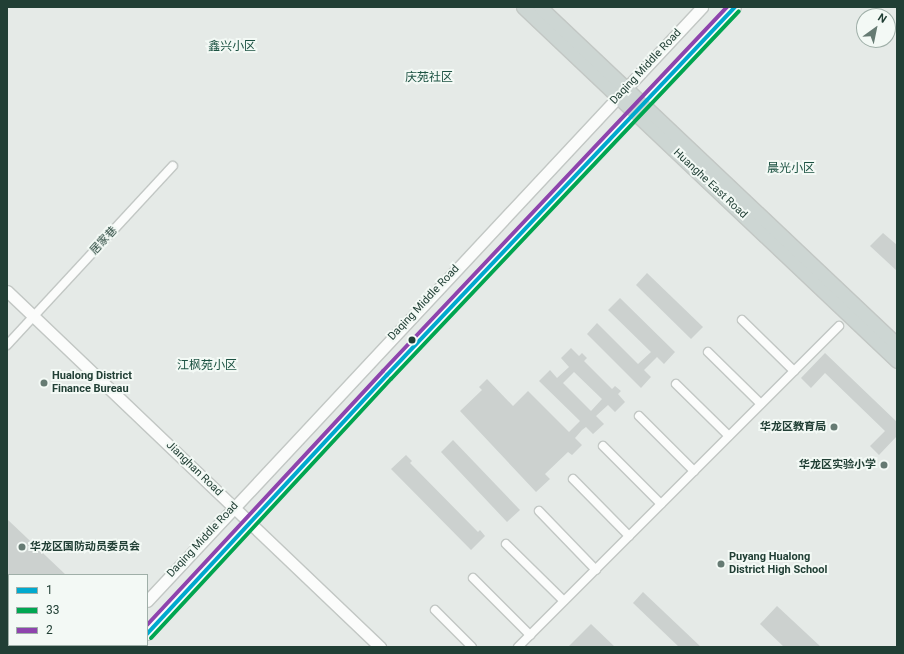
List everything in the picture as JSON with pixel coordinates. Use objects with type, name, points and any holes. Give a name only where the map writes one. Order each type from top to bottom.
[{"type":"main road","name":"Huanghe East Road","points":[[523,7],[622,92],[897,345]]},
{"type":"main road","name":"Huanghe East Road","points":[[540,7],[622,92]]},
{"type":"main road","name":"Daqing Middle Road","points":[[148,600],[702,7]]},
{"type":"main road","name":"Daqing Middle Road","points":[[148,633],[735,7]]},
{"type":"main road","name":"Huanghe East Road","points":[[639,108],[897,361]]},
{"type":"main road","name":"Jianghan Road","points":[[7,291],[380,647]]},
{"type":"street","name":"居家巷","points":[[7,345],[173,166]]},
{"type":"street","points":[[742,320],[794,371]]},
{"type":"street","points":[[518,647],[839,326]]},
{"type":"street","points":[[708,352],[761,404]]},
{"type":"street","points":[[676,384],[729,436]]},
{"type":"street","points":[[638,416],[694,471]]},
{"type":"street","points":[[603,446],[661,504]]},
{"type":"street","points":[[573,479],[629,536]]},
{"type":"street","points":[[539,511],[596,570]]},
{"type":"street","points":[[506,544],[564,601]]},
{"type":"street","points":[[473,578],[530,635]]},
{"type":"street","points":[[435,610],[472,647]]},
{"type":"building","points":[[883,233],[897,245],[897,271],[870,246]]},
{"type":"building","points":[[647,273],[703,327],[691,339],[636,285]]},
{"type":"building","points":[[620,298],[675,352],[664,364],[657,357],[644,370],[651,377],[641,388],[587,334],[597,323],[638,364],[651,352],[608,310]]},
{"type":"building","points":[[571,348],[579,356],[582,353],[587,358],[584,361],[612,389],[615,386],[621,391],[618,394],[625,402],[615,412],[608,405],[596,416],[604,424],[593,434],[586,427],[582,430],[575,438],[582,445],[572,455],[568,452],[545,474],[550,479],[536,492],[460,411],[482,390],[479,387],[487,379],[513,406],[528,391],[569,432],[580,421],[539,381],[550,370],[557,378],[569,367],[561,358]],"holes":[[[574,372],[602,399],[591,411],[563,383]]]},
{"type":"building","points":[[825,353],[897,422],[897,436],[879,455],[870,446],[885,431],[825,373],[811,388],[801,378]]},
{"type":"building","points":[[453,440],[520,510],[507,522],[441,452]]},
{"type":"building","points":[[406,455],[412,461],[410,463],[478,532],[480,530],[485,536],[471,550],[391,469]]},
{"type":"building","name":"华龙区国防动员委员会","points":[[7,519],[65,574],[8,574],[7,575]]},
{"type":"building","points":[[643,592],[701,647],[679,647],[633,603]]},
{"type":"building","points":[[777,606],[821,647],[784,647],[760,624]]},
{"type":"building","points":[[591,624],[615,647],[568,647]]},
{"type":"transit line","name":"2","points":[[148,624],[383,371],[727,7]]},
{"type":"transit line","name":"1","points":[[148,633],[387,375],[735,7]]},
{"type":"transit line","name":"33","points":[[151,638],[391,379],[739,11]]},
{"type":"place","name":"Hualong District Finance Bureau","points":[[44,383]]},
{"type":"place","name":"华龙区教育局","points":[[834,427]]},
{"type":"place","name":"华龙区实验小学","points":[[884,465]]},
{"type":"place","name":"华龙区国防动员委员会","points":[[22,547]]},
{"type":"place","name":"Puyang Hualong District High School","points":[[721,564]]},
{"type":"district","name":"鑫兴小区","points":[[232,47]]},
{"type":"district","name":"庆苑社区","points":[[429,78]]},
{"type":"district","name":"晨光小区","points":[[791,169]]},
{"type":"district","name":"江枫苑小区","points":[[207,366]]}]
